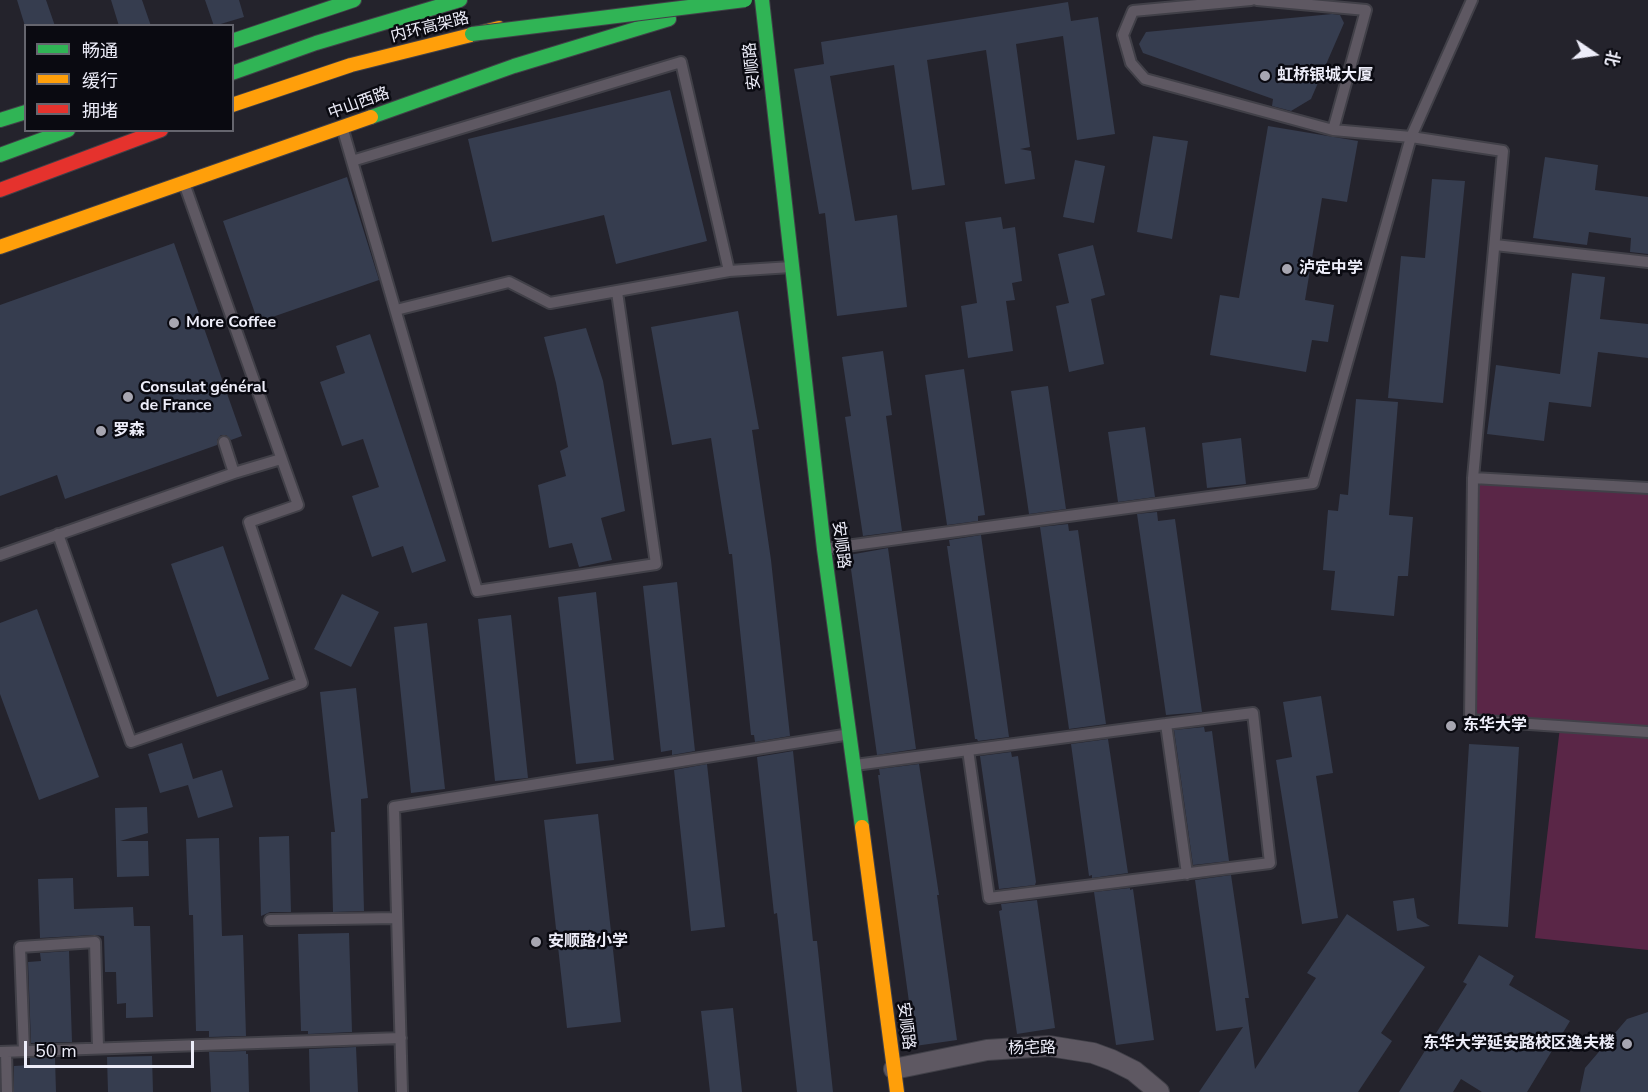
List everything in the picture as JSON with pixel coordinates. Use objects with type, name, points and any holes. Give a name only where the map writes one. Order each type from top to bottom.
[{"type":"main road","points":[[234,40],[354,0]]},
{"type":"main road","name":"内环高架路","points":[[234,72],[316,43],[460,0]]},
{"type":"main road","name":"内环高架路","points":[[234,104],[351,65],[472,34],[641,0]]},
{"type":"main road","name":"中山西路","points":[[0,247],[514,66],[731,0]]},
{"type":"main road","points":[[472,34],[745,0]]},
{"type":"main road","name":"安顺路","points":[[762,0],[824,549],[897,1092]]},
{"type":"main road","points":[[0,120],[24,113]]},
{"type":"main road","points":[[0,155],[63,132]]},
{"type":"main road","points":[[0,190],[156,132]]},
{"type":"street","name":"杨宅路","points":[[894,1068],[987,1050],[1049,1046],[1093,1053],[1112,1060],[1134,1071],[1160,1092]]},
{"type":"lane","points":[[1251,0],[1132,11],[1123,35],[1131,63],[1145,79],[1333,130],[1411,137],[1503,151],[1473,478],[1470,720],[1648,732]]},
{"type":"lane","points":[[1257,0],[1366,10],[1333,130]]},
{"type":"lane","points":[[824,549],[1313,483],[1411,137],[1472,0]]},
{"type":"lane","points":[[352,160],[681,62],[729,271]]},
{"type":"lane","points":[[342,127],[477,591],[657,564],[616,292]]},
{"type":"lane","points":[[58,534],[131,742],[302,683],[249,522],[298,505],[184,183]]},
{"type":"lane","points":[[1495,245],[1648,262]]},
{"type":"lane","points":[[396,310],[509,282],[550,303],[729,271],[791,267]]},
{"type":"lane","points":[[224,442],[234,473]]},
{"type":"lane","points":[[0,555],[234,473],[281,459]]},
{"type":"lane","points":[[1473,478],[1648,488]]},
{"type":"lane","points":[[854,765],[968,750],[1167,724],[1253,713],[1270,863],[989,898],[968,750]]},
{"type":"lane","points":[[1167,724],[1186,873]]},
{"type":"lane","points":[[402,1092],[394,807],[850,734]]},
{"type":"lane","points":[[270,920],[397,918]]},
{"type":"lane","points":[[24,1051],[20,947],[95,942],[98,1047]]},
{"type":"lane","points":[[7,1092],[3,1052],[401,1038]]},
{"type":"shaded area","points":[[1473,478],[1648,488],[1648,950],[1535,938],[1560,727],[1470,720]]},
{"type":"building","points":[[17,0],[46,0],[54,24],[24,24]]},
{"type":"building","points":[[111,0],[142,0],[150,24],[118,24]]},
{"type":"building","points":[[205,0],[239,0],[244,17],[213,24]]},
{"type":"building","points":[[1068,2],[1071,21],[1098,17],[1115,134],[1077,140],[1063,36],[1016,44],[1030,147],[1020,149],[1031,151],[1035,179],[1005,184],[986,50],[927,60],[945,185],[912,190],[894,65],[830,76],[855,221],[897,215],[907,307],[837,316],[825,213],[819,214],[794,69],[824,64],[821,42]]},
{"type":"building","name":"虹桥银城大厦","points":[[1340,15],[1344,23],[1311,99],[1291,111],[1272,106],[1273,99],[1143,53],[1139,44],[1146,32]]},
{"type":"building","points":[[670,90],[707,241],[616,264],[604,215],[492,242],[468,139]]},
{"type":"building","points":[[1268,126],[1358,141],[1347,202],[1322,198],[1305,300],[1334,305],[1328,342],[1312,340],[1306,372],[1210,355],[1220,295],[1239,298]]},
{"type":"building","points":[[1153,136],[1188,141],[1172,239],[1137,232]]},
{"type":"building","points":[[1545,157],[1598,165],[1595,190],[1648,197],[1648,254],[1630,252],[1631,238],[1589,232],[1587,245],[1533,238]]},
{"type":"building","points":[[1075,160],[1105,166],[1094,223],[1063,217]]},
{"type":"building","points":[[347,177],[379,280],[258,322],[223,221]]},
{"type":"building","points":[[1432,179],[1465,181],[1443,403],[1388,398],[1401,256],[1425,258]]},
{"type":"building","points":[[1001,217],[1003,229],[1015,227],[1022,281],[1012,283],[1015,300],[1006,301],[1013,351],[968,358],[961,306],[977,303],[965,222]]},
{"type":"building","points":[[174,243],[242,436],[231,440],[226,435],[221,435],[217,440],[217,445],[65,499],[57,475],[0,496],[0,305]]},
{"type":"building","points":[[1093,245],[1105,295],[1091,299],[1104,364],[1069,372],[1056,306],[1069,303],[1058,254]]},
{"type":"building","points":[[1572,273],[1605,277],[1600,319],[1648,324],[1648,358],[1598,352],[1591,407],[1549,402],[1544,441],[1487,434],[1496,365],[1560,374]]},
{"type":"building","points":[[738,311],[759,429],[752,430],[771,560],[790,736],[755,742],[754,735],[751,735],[732,554],[729,554],[711,438],[672,445],[651,327]]},
{"type":"building","points":[[586,328],[603,381],[625,511],[601,518],[612,560],[579,567],[572,543],[549,548],[538,485],[566,476],[560,451],[568,447],[556,383],[544,337]]},
{"type":"building","points":[[370,334],[446,561],[412,573],[403,546],[372,557],[352,496],[379,487],[363,439],[342,446],[320,382],[345,373],[336,346]]},
{"type":"building","points":[[883,351],[892,415],[886,416],[902,531],[863,536],[845,417],[851,416],[842,357]]},
{"type":"building","points":[[964,369],[985,515],[978,516],[978,521],[947,525],[925,375]]},
{"type":"building","points":[[1048,386],[1066,509],[1029,514],[1011,391]]},
{"type":"building","points":[[1356,399],[1398,402],[1389,515],[1413,517],[1408,576],[1398,576],[1394,616],[1331,610],[1335,571],[1323,570],[1328,510],[1338,511],[1340,494],[1348,495]]},
{"type":"building","points":[[1145,427],[1155,497],[1118,502],[1108,432]]},
{"type":"building","points":[[1241,438],[1246,484],[1207,488],[1202,443]]},
{"type":"building","points":[[1157,512],[1158,521],[1175,519],[1202,712],[1166,715],[1137,514]]},
{"type":"building","points":[[1068,524],[1069,531],[1078,530],[1106,724],[1069,729],[1040,527]]},
{"type":"building","points":[[981,535],[1009,737],[978,741],[975,739],[947,546],[950,546],[949,540]]},
{"type":"building","points":[[223,546],[269,679],[217,697],[171,564]]},
{"type":"building","points":[[888,548],[916,749],[877,755],[849,555]]},
{"type":"building","points":[[677,582],[695,751],[672,755],[672,750],[661,752],[643,586]]},
{"type":"building","points":[[596,592],[614,760],[576,764],[558,597]]},
{"type":"building","points":[[342,594],[379,612],[351,667],[314,649]]},
{"type":"building","points":[[37,609],[99,777],[39,800],[0,694],[0,623]]},
{"type":"building","points":[[511,615],[528,778],[495,781],[478,619]]},
{"type":"building","points":[[427,623],[445,789],[411,793],[394,627]]},
{"type":"building","points":[[356,688],[368,798],[361,799],[364,911],[333,912],[331,832],[335,832],[320,692]]},
{"type":"building","points":[[1321,696],[1333,773],[1316,776],[1338,918],[1302,924],[1276,760],[1292,757],[1283,702]]},
{"type":"building","points":[[1204,727],[1205,732],[1212,731],[1229,861],[1193,865],[1174,730]]},
{"type":"building","points":[[1108,739],[1128,873],[1092,878],[1092,875],[1089,876],[1071,744]]},
{"type":"building","points":[[182,743],[193,779],[222,770],[233,807],[198,818],[188,785],[160,793],[148,754]]},
{"type":"building","points":[[1469,744],[1519,747],[1508,927],[1458,924]]},
{"type":"building","points":[[793,751],[813,941],[817,941],[833,1092],[797,1092],[777,913],[774,914],[757,757]]},
{"type":"building","points":[[1011,752],[1012,757],[1018,756],[1036,882],[1035,885],[999,889],[980,756]]},
{"type":"building","points":[[707,764],[725,927],[691,931],[674,770]]},
{"type":"building","points":[[919,764],[939,895],[937,895],[957,1040],[915,1046],[878,775],[880,775],[879,769]]},
{"type":"building","points":[[147,807],[148,833],[120,841],[148,841],[149,876],[117,877],[115,808]]},
{"type":"building","points":[[598,814],[621,1022],[567,1028],[544,820]]},
{"type":"building","points":[[289,836],[291,912],[270,912],[261,916],[259,837]]},
{"type":"building","points":[[219,838],[222,936],[243,935],[246,1036],[209,1037],[209,1031],[196,1031],[193,915],[189,915],[186,839]]},
{"type":"building","points":[[1231,875],[1249,998],[1245,998],[1255,1069],[1316,978],[1307,973],[1347,914],[1425,967],[1381,1033],[1392,1041],[1358,1092],[1199,1092],[1243,1027],[1216,1031],[1195,880]]},
{"type":"building","points":[[73,878],[74,909],[133,907],[134,926],[150,926],[153,1017],[126,1018],[126,1003],[117,1004],[116,972],[105,972],[104,936],[40,938],[38,879]]},
{"type":"building","points":[[1130,888],[1130,890],[1133,889],[1154,1040],[1116,1045],[1094,892]]},
{"type":"building","points":[[1414,898],[1417,918],[1430,926],[1397,931],[1393,901]]},
{"type":"building","points":[[1037,900],[1055,1028],[1017,1034],[999,911],[1002,910],[1001,904]]},
{"type":"building","points":[[349,933],[352,1032],[308,1034],[308,1031],[301,1031],[298,934]]},
{"type":"building","points":[[69,951],[72,1042],[31,1043],[28,962],[41,961],[40,953]]},
{"type":"building","points":[[1479,955],[1514,976],[1509,985],[1570,1021],[1527,1092],[1482,1092],[1461,1079],[1453,1092],[1399,1092],[1467,984],[1463,982]]},
{"type":"building","points":[[733,1008],[742,1092],[710,1092],[701,1011]]},
{"type":"building","name":"东华大学延安路校区逸夫楼","points":[[1648,1012],[1648,1092],[1580,1092],[1585,1068],[1627,1019]]},
{"type":"building","points":[[356,1047],[358,1092],[310,1092],[309,1049]]},
{"type":"building","points":[[246,1051],[249,1092],[211,1092],[209,1052]]},
{"type":"building","points":[[152,1056],[153,1092],[108,1092],[107,1057]]},
{"type":"building","points":[[30,1058],[55,1058],[56,1092],[14,1092],[14,1066],[30,1065]]},
{"type":"traffic: fast","points":[[234,40],[354,0]]},
{"type":"traffic: fast","points":[[234,72],[316,43],[460,0]]},
{"type":"traffic: fast","points":[[472,34],[745,0]]},
{"type":"traffic: fast","points":[[762,0],[824,549],[862,827]]},
{"type":"traffic: fast","points":[[371,117],[514,66],[669,19]]},
{"type":"traffic: fast","points":[[0,120],[24,113]]},
{"type":"traffic: fast","points":[[0,155],[63,132]]},
{"type":"traffic: slow","points":[[234,104],[351,65],[499,28]]},
{"type":"traffic: slow","points":[[0,247],[371,117]]},
{"type":"traffic: slow","points":[[862,827],[897,1092]]},
{"type":"traffic: jam","points":[[0,190],[156,132]]},
{"type":"place","name":"虹桥银城大厦","points":[[1265,76]]},
{"type":"place","name":"泸定中学","points":[[1287,269]]},
{"type":"place","name":"More Coffee","points":[[174,323]]},
{"type":"place","name":"Consulat général de France","points":[[128,397]]},
{"type":"place","name":"罗森","points":[[101,431]]},
{"type":"place","name":"东华大学","points":[[1451,726]]},
{"type":"place","name":"安顺路小学","points":[[536,942]]},
{"type":"place","name":"东华大学延安路校区逸夫楼","points":[[1627,1044]]}]
